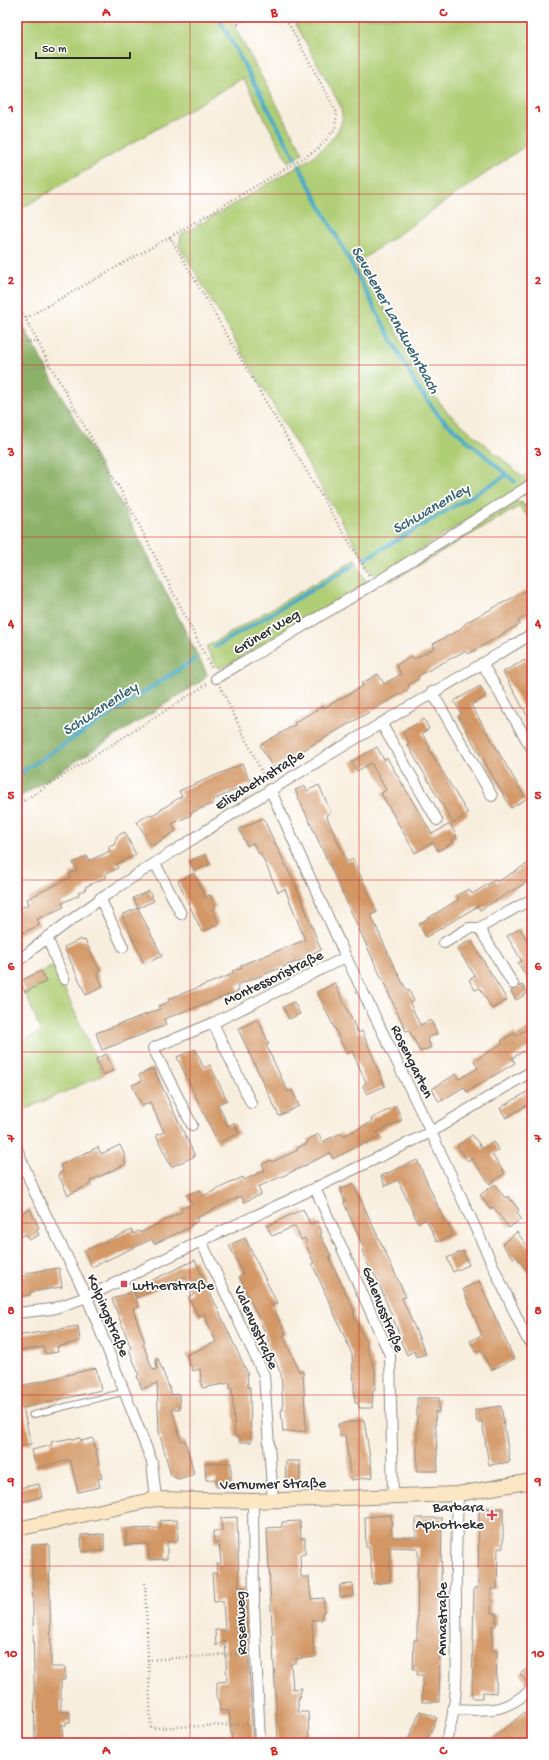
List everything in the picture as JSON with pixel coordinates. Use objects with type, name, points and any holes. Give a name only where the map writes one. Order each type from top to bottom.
[{"type":"street","name":"Grüner Weg","points":[[216,678],[374,584],[532,484]]},
{"type":"street","name":"Elisabethstraße","points":[[17,962],[47,937],[100,898],[270,789],[432,692],[531,636]]},
{"type":"street","points":[[482,663],[532,749]]},
{"type":"street","points":[[432,692],[492,796]]},
{"type":"street","points":[[381,723],[437,820]]},
{"type":"street","name":"Rosengarten","points":[[270,789],[346,957],[431,1132],[526,1337],[532,1344]]},
{"type":"street","points":[[155,863],[181,914]]},
{"type":"street","points":[[100,898],[123,947]]},
{"type":"street","points":[[444,943],[469,928],[479,928],[532,899]]},
{"type":"street","points":[[479,928],[513,984]]},
{"type":"street","points":[[47,937],[64,979]]},
{"type":"street","name":"Montessoristraße","points":[[192,1125],[153,1048],[213,1023],[346,957]]},
{"type":"street","name":"Montessoristraße","points":[[213,1023],[251,1103]]},
{"type":"street","points":[[17,1313],[52,1309],[86,1297],[431,1132],[532,1071]]},
{"type":"street","name":"Kolpingstraße","points":[[17,1149],[35,1193],[86,1297],[152,1462],[156,1499]]},
{"type":"street","name":"Galenusstraße","points":[[315,1188],[390,1355],[393,1497]]},
{"type":"street","name":"Valenusstraße","points":[[201,1241],[264,1376],[273,1501]]},
{"type":"street","name":"Vernumer Straße","points":[[17,1528],[156,1499],[273,1501],[458,1494],[532,1481]]},
{"type":"street","name":"Annastraße","points":[[445,1743],[450,1732],[456,1660],[455,1569],[458,1494]]},
{"type":"street","name":"Rosenweg","points":[[253,1501],[254,1605],[260,1743]]},
{"type":"street","points":[[453,1709],[499,1709],[511,1704],[532,1689]]},
{"type":"lane","points":[[32,1415],[124,1392]]},
{"type":"path","points":[[234,17],[238,24],[248,17]]},
{"type":"path","points":[[26,318],[170,237],[318,149],[335,129],[337,113],[285,17]]},
{"type":"path","points":[[170,237],[374,584]]},
{"type":"path","points":[[17,302],[50,365],[129,506],[270,789]]},
{"type":"path","points":[[17,341],[38,342]]},
{"type":"path","points":[[17,371],[50,365]]},
{"type":"path","points":[[17,805],[216,678]]},
{"type":"path","points":[[145,1583],[151,1728],[259,1723]]},
{"type":"path","points":[[147,1660],[256,1652]]},
{"type":"green space","points":[[17,17],[229,17],[303,153],[288,162],[243,78],[17,211]]},
{"type":"green space","points":[[292,17],[532,17],[532,141],[360,261],[424,383],[447,412],[523,477],[532,472],[532,479],[380,575],[372,573],[179,245],[181,235],[307,161],[333,138],[340,126],[342,119],[341,107]]},
{"type":"green space","points":[[17,315],[124,509],[207,674],[203,680],[17,799]]},
{"type":"green space","points":[[516,501],[523,504],[532,512],[532,519],[518,507],[389,582]]},
{"type":"green space","points":[[355,560],[366,581],[363,585],[224,667],[220,668],[216,666],[206,647]]},
{"type":"green space","points":[[54,966],[103,1075],[17,1113],[17,1044],[41,1031],[25,992],[46,982],[41,972]]},
{"type":"building","points":[[527,590],[532,597],[532,613],[518,621],[520,624],[472,652],[467,654],[465,651],[418,676],[419,678],[408,685],[409,688],[405,691],[273,768],[260,745],[295,725],[294,723],[323,706],[324,708],[363,686],[362,683],[378,674],[384,684],[401,674],[396,665],[412,656],[414,659],[435,648],[433,644],[459,630],[467,622]]},
{"type":"building","points":[[525,660],[532,671],[532,724],[503,672]]},
{"type":"building","points":[[480,686],[486,696],[471,705],[526,799],[511,808],[458,716],[461,714],[454,701]]},
{"type":"building","points":[[424,719],[429,729],[422,733],[430,748],[429,749],[468,814],[453,823],[407,744],[409,743],[403,732]]},
{"type":"building","points":[[377,747],[384,760],[387,758],[432,834],[450,824],[457,837],[452,840],[454,842],[438,851],[433,842],[415,853],[381,793],[386,790],[371,763],[357,771],[351,762]]},
{"type":"building","points":[[242,764],[251,783],[213,800],[214,803],[190,813],[191,815],[172,824],[176,831],[152,846],[137,822],[150,814],[151,816],[182,796],[179,791]]},
{"type":"building","points":[[319,785],[331,812],[326,815],[347,862],[353,859],[377,912],[371,915],[392,962],[414,1001],[410,1003],[420,1025],[431,1020],[437,1034],[427,1038],[431,1047],[420,1052],[409,1030],[406,1031],[295,790],[305,786],[307,791]]},
{"type":"building","points":[[263,818],[299,893],[321,950],[310,954],[311,956],[237,985],[239,991],[164,1019],[166,1025],[102,1050],[96,1033],[160,1009],[158,1006],[169,1002],[168,999],[233,974],[232,971],[242,968],[241,965],[305,940],[285,889],[278,892],[261,854],[258,853],[253,843],[247,846],[239,829]]},
{"type":"building","points":[[125,832],[136,855],[116,864],[118,868],[105,874],[107,877],[85,887],[86,889],[78,893],[79,895],[62,903],[64,907],[37,919],[40,925],[17,935],[17,910],[29,904],[27,899],[71,877],[69,874],[77,871],[73,863],[87,856],[89,861],[110,851],[108,847],[114,845],[117,836]]},
{"type":"building","points":[[205,854],[210,864],[194,871],[190,861]]},
{"type":"building","points":[[532,861],[532,879],[480,910],[478,906],[426,937],[419,924],[459,899],[457,895],[469,889],[472,894],[495,880],[497,882]]},
{"type":"building","points":[[194,873],[205,897],[210,895],[216,907],[212,909],[219,924],[202,932],[178,881]]},
{"type":"building","points":[[149,891],[154,901],[138,908],[133,898]]},
{"type":"building","points":[[138,908],[162,956],[144,964],[122,915]]},
{"type":"building","points":[[520,928],[532,949],[532,985],[518,963],[522,961],[507,936]]},
{"type":"building","points":[[81,939],[82,941],[85,940],[100,971],[97,973],[103,987],[86,995],[64,947]]},
{"type":"building","points":[[471,940],[507,1000],[492,1009],[480,988],[475,990],[469,980],[475,976],[457,948]]},
{"type":"building","points":[[41,971],[46,982],[25,992],[20,981]]},
{"type":"building","points":[[335,983],[358,1033],[362,1031],[385,1086],[367,1094],[363,1086],[366,1082],[352,1051],[347,1054],[317,992]]},
{"type":"building","points":[[522,985],[528,993],[516,1000],[511,991]]},
{"type":"building","points":[[294,1002],[300,1014],[289,1019],[283,1007]]},
{"type":"building","points":[[258,1019],[269,1044],[266,1045],[288,1092],[292,1090],[299,1106],[279,1116],[238,1029]]},
{"type":"building","points":[[532,1026],[532,1046],[512,1058],[515,1063],[467,1092],[464,1087],[439,1102],[432,1089],[456,1074],[459,1079],[478,1068],[474,1061],[503,1043],[501,1041],[514,1033],[516,1036]]},
{"type":"building","points":[[195,1049],[204,1068],[210,1065],[227,1100],[218,1104],[228,1126],[234,1123],[239,1133],[218,1143],[177,1057]]},
{"type":"building","points":[[106,1054],[114,1070],[103,1075],[96,1059]]},
{"type":"building","points":[[153,1068],[195,1156],[171,1167],[156,1135],[164,1132],[150,1102],[142,1106],[132,1085],[142,1081],[139,1075]]},
{"type":"building","points":[[532,1089],[532,1102],[506,1118],[500,1108]]},
{"type":"building","points":[[396,1106],[402,1120],[377,1132],[380,1137],[363,1145],[362,1144],[333,1159],[330,1153],[258,1187],[261,1194],[244,1202],[241,1196],[196,1218],[198,1221],[190,1225],[191,1227],[154,1244],[152,1239],[92,1267],[84,1251],[132,1230],[133,1234],[139,1231],[140,1233],[174,1216],[182,1211],[180,1209],[192,1204],[187,1195],[199,1190],[203,1196],[243,1177],[244,1180],[265,1170],[262,1164],[271,1160],[272,1162],[298,1150],[297,1148],[308,1143],[307,1140],[319,1134],[322,1142],[341,1133],[343,1136],[372,1122],[371,1119]]},
{"type":"building","points":[[472,1135],[483,1149],[493,1142],[499,1150],[492,1155],[505,1173],[490,1184],[471,1158],[468,1161],[457,1146]]},
{"type":"building","points":[[120,1145],[126,1158],[124,1159],[126,1164],[90,1181],[91,1184],[68,1195],[58,1174],[63,1171],[60,1165],[98,1147],[101,1154]]},
{"type":"building","points":[[417,1160],[445,1222],[447,1221],[453,1235],[437,1242],[426,1219],[418,1223],[398,1180],[385,1186],[381,1176]]},
{"type":"building","points":[[353,1183],[406,1297],[402,1298],[426,1354],[416,1357],[414,1351],[407,1355],[377,1279],[367,1263],[362,1250],[364,1249],[344,1203],[345,1202],[340,1189]]},
{"type":"building","points":[[495,1184],[505,1198],[508,1196],[519,1210],[517,1212],[521,1219],[509,1228],[493,1207],[490,1209],[480,1195]]},
{"type":"building","points":[[30,1209],[39,1228],[36,1229],[39,1235],[29,1240],[26,1234],[17,1238],[17,1215]]},
{"type":"building","points":[[303,1209],[310,1224],[317,1221],[322,1233],[320,1234],[331,1256],[329,1257],[355,1313],[353,1314],[368,1347],[366,1348],[375,1368],[375,1390],[373,1390],[372,1408],[359,1408],[358,1403],[355,1403],[352,1354],[312,1263],[314,1263],[305,1238],[301,1240],[295,1226],[272,1236],[267,1226]]},
{"type":"building","points":[[517,1232],[528,1247],[532,1243],[532,1278],[516,1256],[513,1258],[502,1244]]},
{"type":"building","points":[[245,1238],[277,1303],[272,1305],[286,1334],[283,1335],[299,1371],[303,1371],[306,1431],[283,1432],[281,1410],[283,1410],[281,1374],[267,1342],[269,1341],[239,1276],[243,1274],[229,1245]]},
{"type":"building","points":[[463,1251],[469,1265],[453,1272],[447,1258]]},
{"type":"building","points":[[195,1260],[247,1372],[248,1387],[250,1387],[251,1442],[240,1442],[240,1437],[235,1437],[232,1389],[230,1389],[230,1383],[202,1388],[200,1369],[193,1371],[186,1355],[216,1342],[204,1314],[199,1317],[188,1297],[194,1294],[185,1276],[137,1298],[133,1289]]},
{"type":"building","points":[[59,1268],[62,1287],[30,1292],[30,1295],[17,1297],[17,1277],[26,1276],[26,1273]]},
{"type":"building","points":[[479,1281],[514,1359],[491,1370],[481,1350],[476,1352],[470,1341],[482,1335],[463,1289]]},
{"type":"building","points":[[133,1291],[139,1307],[133,1309],[145,1343],[143,1344],[153,1370],[157,1369],[156,1359],[158,1359],[172,1395],[179,1394],[180,1409],[172,1409],[181,1441],[185,1440],[194,1474],[178,1479],[171,1475],[159,1432],[157,1383],[142,1389],[137,1376],[139,1375],[129,1349],[131,1348],[112,1299]]},
{"type":"building","points":[[78,1326],[80,1341],[57,1347],[58,1352],[45,1354],[44,1347],[17,1351],[17,1336]]},
{"type":"building","points":[[96,1368],[101,1390],[23,1408],[31,1444],[17,1447],[17,1387]]},
{"type":"building","points":[[417,1398],[439,1398],[439,1412],[435,1412],[438,1471],[417,1471]]},
{"type":"building","points":[[501,1406],[510,1462],[489,1465],[482,1421],[477,1422],[475,1410]]},
{"type":"building","points":[[364,1420],[373,1477],[351,1480],[345,1435],[340,1436],[338,1424]]},
{"type":"building","points":[[80,1438],[81,1441],[93,1438],[102,1478],[98,1479],[100,1487],[78,1492],[70,1460],[36,1468],[32,1450],[52,1445],[51,1442]]},
{"type":"building","points":[[286,1461],[300,1461],[300,1485],[285,1485]]},
{"type":"building","points":[[205,1463],[231,1463],[231,1486],[216,1487],[216,1479],[206,1480]]},
{"type":"building","points":[[39,1484],[42,1497],[22,1502],[19,1488]]},
{"type":"building","points":[[479,1508],[503,1508],[503,1548],[498,1548],[497,1589],[491,1589],[491,1613],[496,1613],[496,1626],[492,1626],[492,1651],[497,1651],[496,1693],[483,1692],[482,1698],[472,1698],[474,1588],[478,1588]]},
{"type":"building","points":[[391,1515],[392,1537],[416,1537],[416,1518],[442,1518],[441,1582],[443,1592],[441,1596],[439,1702],[422,1702],[423,1675],[417,1675],[417,1669],[413,1669],[414,1640],[417,1640],[418,1548],[390,1547],[390,1582],[373,1584],[369,1547],[366,1547],[365,1517]]},
{"type":"building","points":[[237,1517],[239,1588],[245,1587],[253,1743],[232,1743],[229,1711],[220,1711],[219,1699],[217,1699],[217,1683],[227,1681],[225,1640],[216,1646],[215,1630],[225,1630],[223,1601],[214,1602],[212,1573],[217,1573],[216,1564],[221,1564],[219,1542],[214,1543],[213,1531],[222,1531],[221,1518]]},
{"type":"building","points":[[177,1520],[178,1541],[167,1542],[167,1559],[149,1560],[148,1544],[126,1545],[126,1529],[161,1528],[160,1521]]},
{"type":"building","points":[[300,1521],[301,1539],[305,1538],[305,1554],[300,1555],[301,1577],[309,1577],[311,1599],[324,1598],[324,1612],[322,1612],[322,1620],[312,1620],[315,1657],[296,1659],[296,1663],[291,1663],[293,1689],[302,1688],[298,1700],[298,1712],[308,1712],[309,1740],[300,1741],[300,1743],[278,1743],[267,1528],[282,1527],[282,1522]]},
{"type":"building","points":[[104,1534],[104,1551],[82,1552],[81,1535]]},
{"type":"building","points":[[49,1544],[51,1667],[65,1667],[65,1680],[61,1680],[61,1712],[70,1712],[70,1722],[66,1722],[66,1725],[62,1725],[63,1743],[35,1743],[32,1545]]},
{"type":"building","points":[[353,1584],[354,1596],[340,1597],[340,1585]]},
{"type":"building","points":[[532,1665],[532,1683],[528,1684],[520,1674]]},
{"type":"building","points":[[532,1706],[532,1743],[488,1743],[513,1722]]},
{"type":"building","points":[[420,1711],[437,1718],[426,1743],[407,1743]]},
{"type":"waterway","name":"Sevelener Landwehrbach","points":[[218,17],[295,158]]},
{"type":"waterway","name":"Sevelener Landwehrbach","points":[[299,166],[417,387],[440,417],[515,482]]},
{"type":"waterway","name":"Schwanenley","points":[[365,559],[507,475]]},
{"type":"waterway","name":"Schwanenley","points":[[215,647],[354,565]]},
{"type":"waterway","name":"Schwanenley","points":[[17,775],[195,659]]},
{"type":"place","name":"Lutherstraße","points":[[124,1284]]},
{"type":"place","name":"Barbara Aphotheke","points":[[492,1515]]}]
